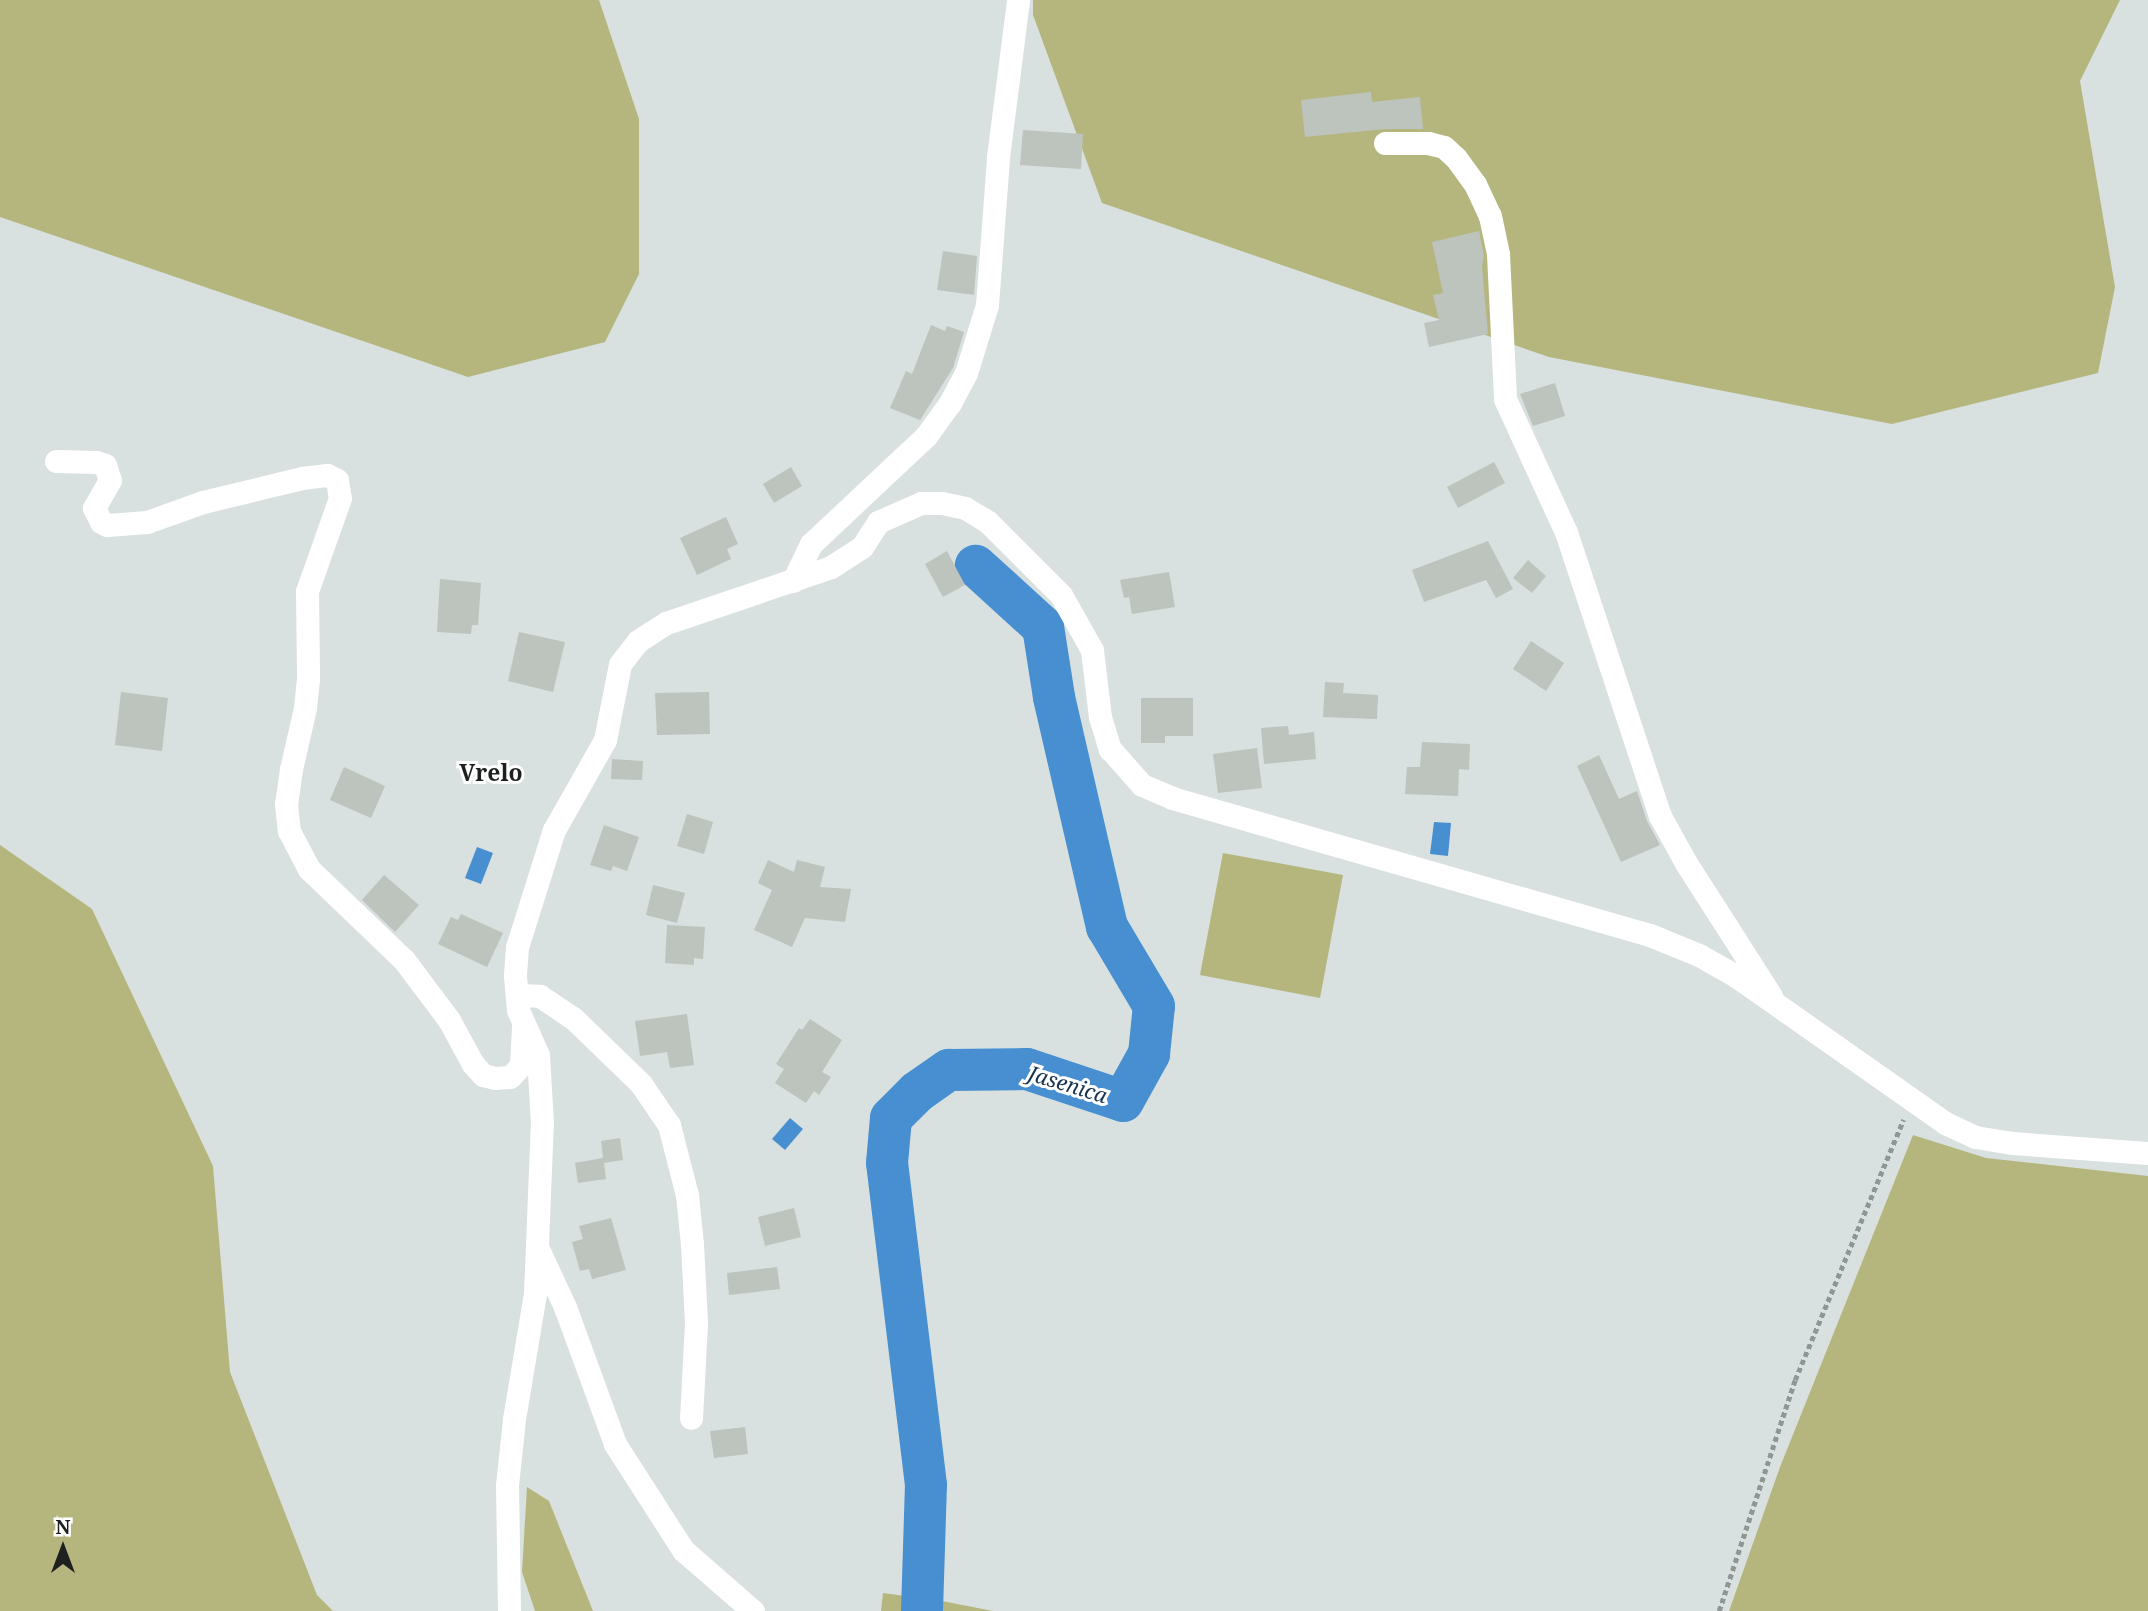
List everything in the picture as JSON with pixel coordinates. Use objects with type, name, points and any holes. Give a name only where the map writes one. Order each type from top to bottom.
[{"type":"street","points":[[793,581],[811,544],[926,436],[950,404],[966,373],[988,305],[994,193],[1018,0]]},
{"type":"street","points":[[1385,143],[1428,143],[1444,147],[1456,158],[1475,184],[1490,216],[1498,254],[1505,398],[1566,531],[1660,816],[1686,863],[1776,1004]]},
{"type":"street","points":[[56,461],[83,461],[105,465],[110,480],[94,508],[100,522],[107,525],[147,522],[225,495],[302,478],[327,475],[337,480],[340,498],[307,591],[308,679],[286,804],[289,831],[309,869],[404,960],[449,1020],[473,1064],[484,1075],[510,1077],[521,1065],[523,1026],[517,995],[517,947],[554,830],[605,740],[620,664],[629,649],[666,623],[831,567],[862,547],[878,522],[922,503],[942,503],[965,508],[997,531],[1061,595],[1092,650],[1100,717],[1110,749],[1142,785],[1172,798],[1650,935],[1699,955],[1736,975],[1945,1123],[1975,1137],[2012,1143],[2148,1153]]},
{"type":"street","points":[[517,995],[540,996],[573,1018],[641,1084],[669,1125],[687,1195],[695,1310],[691,1418]]},
{"type":"street","points":[[509,1611],[507,1485],[538,1251],[542,1123],[538,1055],[523,1026]]},
{"type":"street","points":[[538,1251],[565,1307],[615,1444],[683,1550],[754,1611]]},
{"type":"path","points":[[1719,1611],[1795,1380],[1913,1100]]},
{"type":"green space","points":[[0,0],[599,0],[639,119],[639,274],[605,342],[468,377],[0,217]]},
{"type":"green space","points":[[1033,0],[2120,0],[2080,81],[2115,287],[2098,373],[1892,424],[1549,357],[1102,203],[1033,15]]},
{"type":"green space","points":[[0,845],[92,909],[213,1166],[230,1372],[317,1595],[333,1611],[0,1611]]},
{"type":"green space","points":[[1223,853],[1343,875],[1320,998],[1200,975]]},
{"type":"green space","points":[[1913,1135],[1986,1158],[2148,1176],[2148,1611],[1729,1611],[1780,1467]]},
{"type":"green space","points":[[527,1487],[549,1501],[593,1611],[535,1611],[522,1572]]},
{"type":"green space","points":[[883,1593],[942,1601],[993,1611],[881,1611]]},
{"type":"water","points":[[1434,822],[1451,823],[1448,856],[1430,854]]},
{"type":"water","points":[[477,847],[493,853],[481,884],[465,878]]},
{"type":"water","points":[[790,1118],[803,1129],[785,1150],[772,1139]]},
{"type":"building","points":[[1371,92],[1372,102],[1420,97],[1423,129],[1385,129],[1305,137],[1301,100]]},
{"type":"building","points":[[1023,130],[1083,134],[1081,169],[1020,165]]},
{"type":"building","points":[[1479,231],[1484,256],[1482,267],[1488,334],[1429,347],[1424,323],[1439,320],[1433,295],[1443,293],[1432,242]]},
{"type":"building","points":[[943,251],[977,256],[974,295],[937,290]]},
{"type":"building","points":[[931,325],[945,331],[947,326],[964,332],[953,368],[920,420],[890,408],[906,371],[912,374]]},
{"type":"building","points":[[1555,383],[1565,416],[1533,426],[1520,394]]},
{"type":"building","points":[[1494,462],[1505,483],[1458,508],[1447,487]]},
{"type":"building","points":[[791,467],[802,486],[774,503],[763,484]]},
{"type":"building","points":[[726,517],[738,544],[727,549],[731,559],[697,575],[680,538]]},
{"type":"building","points":[[1488,541],[1513,589],[1496,598],[1486,580],[1424,602],[1412,570]]},
{"type":"building","points":[[947,551],[965,585],[943,597],[925,564]]},
{"type":"building","points":[[1528,560],[1546,576],[1532,593],[1513,578]]},
{"type":"building","points":[[1169,572],[1175,607],[1132,614],[1129,597],[1124,598],[1120,580]]},
{"type":"building","points":[[440,579],[481,583],[478,625],[472,625],[471,634],[437,632]]},
{"type":"building","points":[[519,632],[565,642],[553,692],[508,681]]},
{"type":"building","points":[[1531,641],[1564,663],[1546,691],[1513,669]]},
{"type":"building","points":[[1325,682],[1344,683],[1343,693],[1378,695],[1377,719],[1323,717]]},
{"type":"building","points":[[121,692],[168,698],[162,751],[115,745]]},
{"type":"building","points":[[709,692],[710,734],[657,735],[655,693]]},
{"type":"building","points":[[1141,698],[1193,698],[1193,736],[1165,736],[1165,743],[1141,743]]},
{"type":"building","points":[[1288,726],[1289,735],[1314,732],[1316,759],[1264,764],[1261,728]]},
{"type":"building","points":[[1422,742],[1470,744],[1469,770],[1459,769],[1458,796],[1405,794],[1407,767],[1420,767]]},
{"type":"building","points":[[1257,748],[1262,788],[1218,793],[1213,754]]},
{"type":"building","points":[[1599,755],[1619,799],[1637,791],[1647,821],[1660,845],[1621,862],[1577,766]]},
{"type":"building","points":[[612,759],[643,761],[642,780],[611,779]]},
{"type":"building","points":[[344,767],[385,786],[371,818],[330,800]]},
{"type":"building","points":[[687,814],[713,822],[704,854],[677,846]]},
{"type":"building","points":[[604,825],[639,837],[627,871],[613,866],[611,871],[590,865]]},
{"type":"building","points":[[768,860],[794,872],[797,860],[825,867],[820,887],[851,889],[845,922],[805,918],[792,947],[754,930],[772,890],[758,883]]},
{"type":"building","points":[[384,875],[419,905],[395,932],[362,900]]},
{"type":"building","points":[[653,885],[685,893],[677,923],[646,915]]},
{"type":"building","points":[[461,914],[503,933],[487,967],[438,944],[451,917],[458,920]]},
{"type":"building","points":[[667,925],[705,927],[703,959],[694,958],[694,965],[665,963]]},
{"type":"building","points":[[687,1014],[694,1065],[670,1068],[667,1052],[640,1056],[635,1021]]},
{"type":"building","points":[[810,1019],[842,1040],[822,1072],[831,1077],[819,1095],[814,1091],[806,1103],[775,1083],[784,1069],[776,1064],[799,1028],[802,1030]]},
{"type":"building","points":[[620,1138],[623,1160],[604,1163],[606,1179],[578,1183],[575,1163],[603,1158],[601,1141]]},
{"type":"building","points":[[794,1208],[801,1237],[765,1246],[758,1217]]},
{"type":"building","points":[[611,1218],[626,1270],[592,1279],[589,1269],[580,1271],[572,1242],[583,1239],[579,1226]]},
{"type":"building","points":[[777,1267],[780,1289],[729,1295],[727,1273]]},
{"type":"building","points":[[745,1427],[748,1454],[714,1458],[710,1431]]},
{"type":"waterway","name":"Jasenica","points":[[922,1611],[926,1485],[887,1163],[891,1118],[917,1092],[949,1070],[1027,1069],[1123,1101],[1149,1054],[1154,1006],[1107,927],[1054,697],[1043,627],[976,566]]},
{"type":"district","name":"Vrelo","points":[[491,772]]}]
